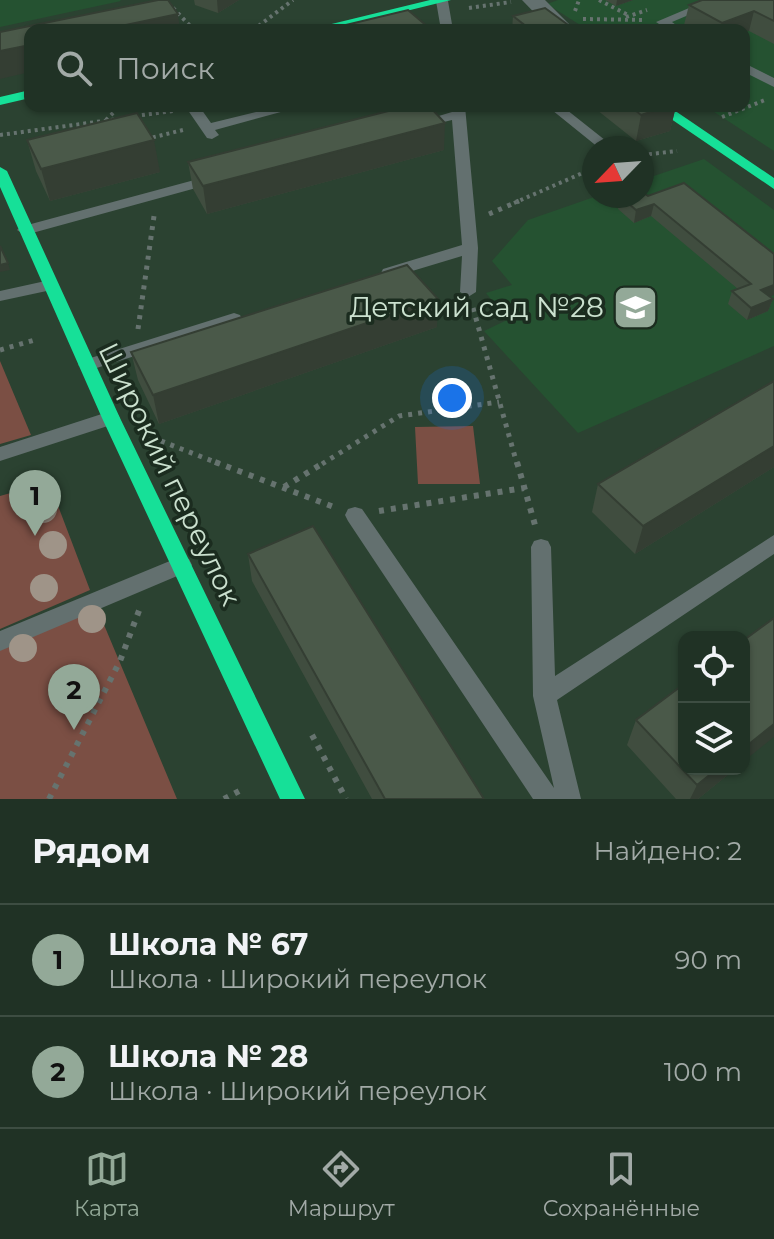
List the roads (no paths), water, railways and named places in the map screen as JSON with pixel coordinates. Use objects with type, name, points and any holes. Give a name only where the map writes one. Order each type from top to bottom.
[{"type":"street","points":[[339,24],[443,0]]},
{"type":"street","points":[[533,0],[557,24]]},
{"type":"street","points":[[0,101],[24,95]]},
{"type":"street","points":[[667,112],[774,185]]},
{"type":"street","name":"Широкий переулок","points":[[0,171],[111,418],[293,799]]},
{"type":"lane","points":[[443,0],[446,24]]},
{"type":"lane","points":[[666,24],[662,22],[718,0]]},
{"type":"lane","points":[[750,70],[774,83]]},
{"type":"lane","points":[[196,112],[208,129],[273,112]]},
{"type":"lane","points":[[398,130],[453,112]]},
{"type":"lane","points":[[459,112],[470,248],[468,292]]},
{"type":"lane","points":[[562,112],[593,136]]},
{"type":"lane","points":[[25,230],[224,176]]},
{"type":"lane","points":[[379,276],[470,248]]},
{"type":"lane","points":[[0,296],[50,285]]},
{"type":"lane","points":[[87,365],[257,313]]},
{"type":"lane","points":[[0,454],[111,418]]},
{"type":"lane","points":[[355,515],[547,799]]},
{"type":"lane","points":[[544,696],[774,543]]},
{"type":"lane","points":[[541,547],[544,696],[569,799]]},
{"type":"lane","points":[[0,641],[182,565]]},
{"type":"place","name":"Детский сад №28","points":[[635,307]]},
{"type":"place","name":"Школа № 67","points":[[35,536]]},
{"type":"place","name":"Школа № 28","points":[[74,730]]}]
